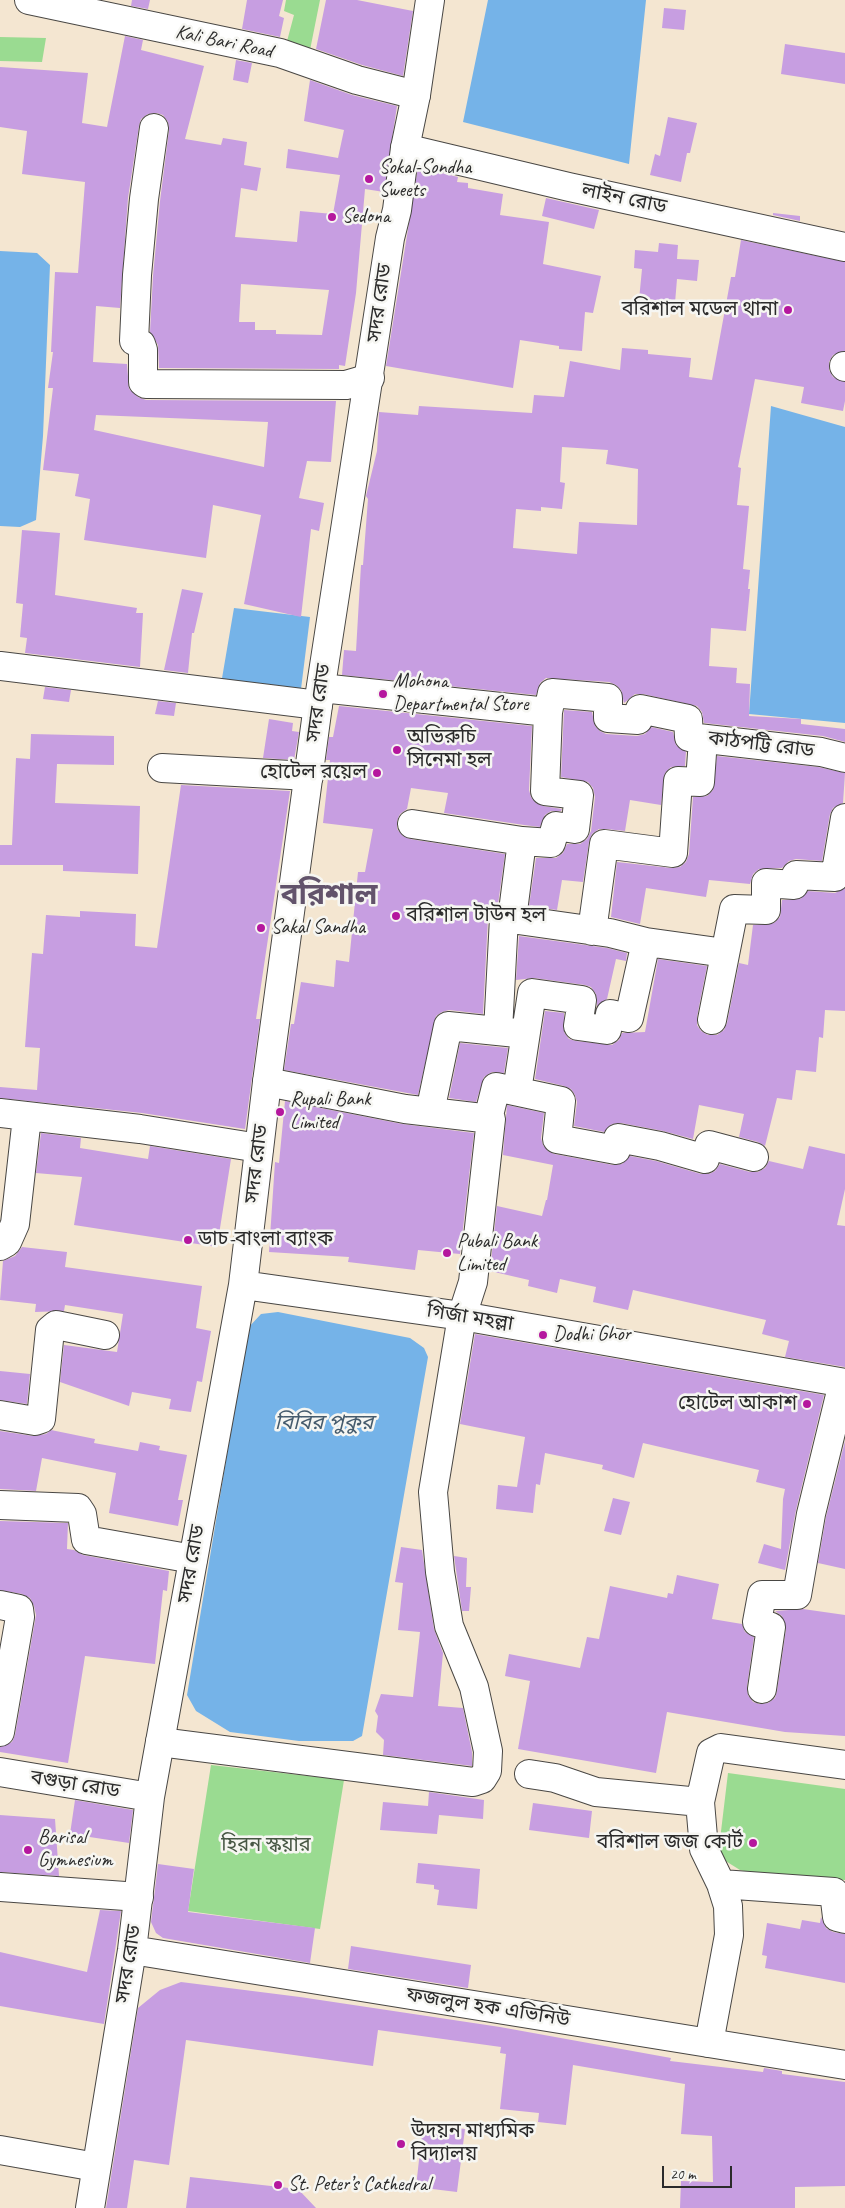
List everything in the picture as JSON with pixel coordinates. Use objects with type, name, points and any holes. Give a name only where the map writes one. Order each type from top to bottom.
[{"type":"street","name":"Kali Bari Road","points":[[29,0],[280,53],[357,80],[416,95]]},
{"type":"street","name":"সদর রোড","points":[[90,2208],[132,1950],[150,1798],[243,1285],[267,1082],[320,696],[390,238],[397,210],[404,148],[416,95],[430,0]]},
{"type":"street","points":[[154,128],[144,199],[136,284],[134,341],[140,344],[143,350],[143,382],[146,384],[346,385],[370,378]]},
{"type":"street","name":"লাইন রোড","points":[[404,148],[569,187],[845,247]]},
{"type":"street","points":[[0,666],[320,696],[548,712],[545,791],[579,794],[575,829],[556,826],[551,843],[522,841],[412,824]]},
{"type":"street","name":"কাঠপট্টি রোড","points":[[548,712],[552,693],[608,698],[608,718],[638,720],[640,709],[688,719],[689,737],[821,752],[845,758]]},
{"type":"street","points":[[592,931],[604,844],[673,853],[678,781],[700,782],[703,739]]},
{"type":"street","points":[[162,768],[309,776]]},
{"type":"street","points":[[712,1020],[734,909],[766,910],[766,883],[794,885],[796,875],[835,878],[845,818]]},
{"type":"street","points":[[512,919],[522,841]]},
{"type":"street","points":[[498,1031],[504,918],[725,954]]},
{"type":"street","points":[[518,1092],[532,993],[582,1000],[578,1026],[607,1030],[610,1014],[629,1018],[646,942]]},
{"type":"street","points":[[430,1112],[448,1026],[526,1033]]},
{"type":"street","points":[[160,1742],[473,1782],[482,1779],[487,1772],[488,1751],[474,1687],[449,1626],[440,1572],[433,1492],[462,1316],[473,1282],[491,1119],[430,1112],[267,1082]]},
{"type":"street","points":[[488,1119],[496,1087],[561,1101],[557,1139],[616,1150],[618,1138],[660,1146],[705,1159],[709,1145],[754,1157]]},
{"type":"street","points":[[0,1113],[140,1129],[259,1148]]},
{"type":"street","points":[[0,1246],[8,1242],[15,1224],[27,1117]]},
{"type":"street","name":"গির্জা মহল্লা","points":[[243,1285],[462,1316],[844,1383]]},
{"type":"street","points":[[0,1415],[35,1421],[41,1419],[50,1330],[56,1325],[105,1335]]},
{"type":"street","points":[[762,1689],[771,1627],[757,1622],[762,1595],[797,1595],[811,1514],[844,1383]]},
{"type":"street","points":[[0,1505],[78,1508],[82,1514],[86,1540],[193,1559]]},
{"type":"street","points":[[0,1604],[19,1609],[20,1617],[0,1732]]},
{"type":"street","points":[[709,2043],[729,1936],[728,1906],[721,1884],[704,1849],[700,1802],[711,1753],[721,1748],[845,1765]]},
{"type":"street","points":[[529,1774],[555,1778],[596,1792],[700,1802]]},
{"type":"street","name":"বগুড়া রোড","points":[[0,1775],[150,1798]]},
{"type":"street","points":[[721,1884],[834,1892],[836,1917],[845,1919]]},
{"type":"street","points":[[0,1887],[139,1898]]},
{"type":"street","name":"ফজলুল হক এভিনিউ","points":[[132,1950],[845,2065]]},
{"type":"street","points":[[0,2150],[96,2167]]},
{"type":"green space","points":[[286,0],[320,0],[309,55],[286,45],[294,15],[284,11]]},
{"type":"green space","points":[[0,37],[46,38],[42,62],[0,61]]},
{"type":"green space","name":"হিরন স্কয়ার","points":[[211,1765],[344,1780],[320,1929],[188,1911]]},
{"type":"green space","points":[[728,1773],[845,1789],[845,1880],[765,1876],[740,1870],[724,1860],[719,1848]]},
{"type":"water","points":[[488,0],[646,0],[629,164],[463,122]]},
{"type":"water","points":[[0,251],[37,253],[50,265],[43,436],[36,520],[20,527],[0,526]]},
{"type":"water","points":[[771,406],[845,427],[845,723],[749,714]]},
{"type":"water","points":[[234,608],[310,617],[300,697],[220,690]]},
{"type":"water","name":"বিবির পুকুর","points":[[278,1312],[410,1338],[424,1348],[428,1357],[362,1736],[353,1741],[299,1741],[230,1732],[196,1711],[187,1695],[248,1328],[261,1314]]},
{"type":"building","points":[[132,0],[150,0],[148,9],[131,6]]},
{"type":"building","points":[[247,0],[283,0],[279,16],[284,18],[280,37],[242,29]]},
{"type":"building","points":[[326,0],[357,0],[413,11],[403,76],[362,65],[316,49]]},
{"type":"building","points":[[664,8],[686,10],[684,30],[662,28]]},
{"type":"building","points":[[125,36],[143,40],[141,50],[204,66],[185,139],[221,145],[223,138],[247,142],[244,165],[261,168],[257,191],[241,188],[235,237],[297,242],[300,211],[333,214],[340,175],[286,168],[288,149],[338,158],[344,130],[304,121],[310,80],[352,95],[397,106],[384,192],[365,189],[356,293],[345,366],[339,365],[339,369],[159,368],[158,345],[150,332],[160,201],[169,130],[168,122],[163,115],[157,113],[148,114],[141,119],[139,126],[128,198],[120,308],[96,306],[93,362],[127,364],[129,389],[138,397],[146,400],[336,401],[331,462],[307,461],[299,498],[324,503],[319,531],[311,529],[301,617],[244,604],[261,515],[213,505],[206,558],[84,540],[90,499],[75,496],[79,474],[43,470],[53,388],[48,388],[53,352],[51,352],[55,272],[78,273],[85,182],[22,174],[27,131],[0,127],[0,67],[88,73],[82,123],[107,127]],"holes":[[[241,284],[329,290],[322,335],[276,334],[276,330],[255,330],[255,322],[239,322]],[[96,415],[268,422],[264,467],[94,430]]]},
{"type":"building","points":[[785,44],[845,53],[845,84],[781,74]]},
{"type":"building","points":[[236,60],[252,63],[248,83],[233,80]]},
{"type":"building","points":[[668,117],[697,123],[690,153],[687,153],[681,182],[650,175],[655,154],[660,156]]},
{"type":"building","points":[[418,167],[458,177],[457,182],[468,183],[468,188],[503,194],[500,215],[549,222],[543,264],[601,276],[593,313],[585,312],[582,351],[559,349],[559,346],[520,340],[513,388],[386,366]]},
{"type":"building","points":[[546,198],[599,210],[594,229],[542,216]]},
{"type":"building","points":[[773,213],[800,216],[800,221],[773,215]]},
{"type":"building","points":[[741,240],[845,262],[845,351],[833,355],[829,362],[829,370],[833,377],[845,382],[845,401],[843,411],[801,403],[804,387],[755,379],[738,467],[741,468],[737,505],[749,506],[743,569],[750,570],[746,631],[711,628],[709,666],[737,668],[736,683],[750,684],[749,716],[801,719],[801,724],[845,729],[845,742],[823,736],[704,723],[702,712],[697,706],[643,694],[635,694],[624,703],[621,690],[609,682],[546,678],[540,683],[536,695],[342,675],[344,650],[356,651],[361,565],[363,565],[368,499],[366,496],[377,451],[379,412],[418,415],[419,406],[532,413],[534,395],[564,397],[570,361],[620,370],[622,348],[648,350],[648,354],[691,358],[689,377],[712,380],[731,277],[735,277]],"holes":[[[562,447],[608,450],[606,464],[638,469],[637,525],[579,522],[577,554],[513,548],[516,509],[541,511],[541,507],[562,509],[565,483],[560,482]]]},
{"type":"building","points":[[659,243],[678,245],[677,259],[699,260],[697,281],[677,279],[675,303],[639,300],[642,269],[634,268],[635,250],[658,252]]},
{"type":"building","points":[[22,530],[60,533],[55,595],[137,608],[136,613],[143,613],[140,667],[25,653],[27,638],[20,637],[23,604],[16,603]]},
{"type":"building","points":[[182,589],[203,593],[194,633],[192,633],[188,673],[164,670]]},
{"type":"building","points":[[45,687],[71,690],[69,702],[43,699]]},
{"type":"building","points":[[158,701],[176,703],[174,716],[155,714]]},
{"type":"building","points":[[339,706],[532,726],[529,790],[531,797],[536,803],[543,806],[562,809],[561,811],[551,811],[545,815],[540,827],[524,825],[444,813],[448,793],[411,788],[407,809],[400,814],[397,821],[397,829],[403,836],[410,839],[505,854],[498,904],[492,909],[488,917],[483,1014],[449,1010],[436,1016],[418,1095],[284,1070],[291,1024],[294,1024],[301,982],[334,987],[336,960],[349,962],[358,872],[365,872],[373,829],[323,823],[330,760],[326,760],[329,737],[333,737]]},
{"type":"building","points":[[564,710],[592,712],[595,726],[606,734],[637,736],[645,734],[651,727],[673,732],[676,745],[686,752],[685,766],[671,767],[665,773],[661,805],[630,800],[625,831],[599,829],[592,834],[583,882],[562,880],[557,910],[529,906],[536,858],[556,858],[563,853],[567,844],[580,844],[587,839],[591,831],[595,797],[593,788],[588,782],[561,777]]},
{"type":"building","points":[[269,719],[293,723],[292,731],[299,732],[294,760],[263,758]]},
{"type":"building","points":[[31,734],[114,736],[114,765],[57,764],[55,803],[140,806],[138,874],[63,871],[63,865],[0,865],[0,845],[12,845],[16,758],[30,759]]},
{"type":"building","points":[[717,756],[818,767],[845,773],[843,803],[833,808],[830,814],[822,861],[796,859],[789,861],[782,868],[759,869],[753,874],[750,884],[709,880],[706,897],[646,888],[640,924],[611,917],[617,862],[671,868],[680,867],[686,862],[689,854],[693,797],[707,796],[713,790]]},
{"type":"building","points":[[181,785],[290,791],[256,1019],[260,1019],[245,1129],[142,1113],[0,1098],[0,1087],[37,1090],[40,1048],[25,1047],[32,953],[43,954],[46,915],[80,917],[80,911],[136,914],[135,946],[157,948]]},
{"type":"building","points":[[845,888],[845,1011],[825,1010],[823,1038],[819,1037],[816,1072],[796,1070],[792,1100],[777,1098],[765,1146],[739,1137],[744,1114],[699,1105],[693,1139],[621,1123],[612,1124],[604,1132],[574,1126],[577,1102],[571,1089],[535,1079],[545,1011],[564,1013],[564,1032],[569,1039],[576,1041],[612,1045],[619,1040],[622,1033],[645,1032],[658,959],[707,966],[697,1025],[701,1031],[708,1035],[717,1035],[724,1030],[727,1023],[739,963],[748,965],[753,925],[774,923],[780,917],[782,900],[800,899],[808,891],[835,893]]},
{"type":"building","points":[[519,936],[607,948],[627,953],[626,961],[616,959],[607,999],[597,1006],[596,994],[591,987],[585,985],[534,978],[516,980]]},
{"type":"building","points":[[460,1043],[508,1048],[504,1073],[492,1072],[484,1077],[476,1102],[449,1098]]},
{"type":"building","points":[[285,1101],[402,1124],[474,1133],[460,1254],[418,1250],[415,1270],[348,1262],[349,1257],[269,1252],[275,1162],[279,1163]]},
{"type":"building","points":[[507,1105],[544,1113],[541,1138],[543,1145],[548,1151],[554,1154],[613,1165],[622,1164],[630,1156],[656,1161],[701,1174],[709,1174],[715,1171],[720,1164],[750,1172],[758,1172],[765,1168],[769,1161],[803,1169],[809,1146],[845,1154],[845,1189],[837,1225],[845,1226],[845,1367],[785,1357],[789,1341],[762,1334],[766,1320],[633,1290],[628,1310],[593,1302],[596,1287],[560,1279],[557,1293],[528,1286],[529,1280],[490,1271],[497,1206],[542,1216],[547,1200],[553,1165],[503,1155]]},
{"type":"building","points":[[41,1133],[81,1138],[80,1148],[148,1159],[150,1146],[231,1159],[217,1247],[74,1225],[82,1177],[36,1173]]},
{"type":"building","points":[[22,1247],[67,1252],[65,1267],[202,1286],[196,1328],[211,1331],[202,1382],[197,1381],[191,1412],[169,1409],[171,1399],[132,1392],[129,1406],[60,1382],[64,1345],[117,1352],[123,1314],[65,1305],[64,1311],[35,1312],[36,1304],[0,1300],[3,1261],[15,1256]]},
{"type":"building","points":[[475,1334],[824,1395],[796,1510],[785,1570],[758,1563],[764,1544],[781,1549],[785,1489],[756,1482],[759,1470],[643,1443],[634,1478],[602,1469],[603,1465],[545,1453],[540,1485],[536,1484],[533,1513],[496,1509],[498,1485],[517,1487],[525,1437],[460,1424]]},
{"type":"building","points":[[0,1371],[30,1374],[27,1404],[0,1400]]},
{"type":"building","points":[[51,1430],[95,1439],[94,1443],[138,1451],[140,1442],[160,1446],[159,1450],[187,1455],[178,1500],[183,1500],[178,1526],[109,1513],[116,1473],[42,1458],[36,1491],[0,1489],[0,1431],[33,1436],[46,1434]]},
{"type":"building","points":[[845,1441],[845,1569],[818,1563],[826,1517]]},
{"type":"building","points":[[613,1498],[630,1502],[621,1535],[604,1531]]},
{"type":"building","points":[[0,1521],[68,1523],[67,1549],[74,1550],[83,1555],[169,1571],[167,1591],[163,1590],[155,1664],[85,1656],[68,1763],[0,1752],[0,1747],[12,1742],[15,1735],[36,1615],[30,1598],[22,1594],[0,1590]]},
{"type":"building","points":[[401,1547],[422,1550],[434,1629],[443,1653],[438,1706],[463,1708],[472,1752],[472,1766],[383,1755],[384,1740],[376,1732],[378,1716],[375,1711],[381,1694],[413,1697],[420,1632],[398,1630],[403,1583],[395,1582]]},
{"type":"building","points":[[454,1556],[467,1558],[466,1587],[471,1587],[469,1611],[462,1611]]},
{"type":"building","points":[[677,1575],[719,1584],[712,1619],[742,1624],[745,1632],[754,1637],[747,1687],[748,1695],[753,1702],[759,1704],[768,1703],[775,1698],[777,1691],[786,1629],[782,1616],[775,1611],[803,1609],[845,1615],[845,1736],[785,1732],[667,1712],[656,1773],[518,1749],[530,1681],[505,1676],[509,1654],[580,1668],[587,1637],[599,1639],[610,1586],[667,1598],[668,1593],[673,1594]]},
{"type":"building","points":[[429,1792],[484,1800],[483,1819],[439,1815],[437,1834],[380,1830],[383,1802],[428,1806]]},
{"type":"building","points":[[75,1800],[133,1810],[129,1843],[70,1834]]},
{"type":"building","points":[[533,1803],[592,1811],[589,1838],[529,1830]]},
{"type":"building","name":"Barisal Gymnesium","points":[[0,1815],[55,1819],[59,1876],[0,1872]]},
{"type":"building","points":[[418,1863],[480,1869],[477,1909],[437,1905],[439,1890],[434,1889],[434,1885],[416,1883]]},
{"type":"building","points":[[158,1864],[194,1869],[188,1912],[315,1928],[310,1963],[163,1938],[156,1933],[151,1922]]},
{"type":"building","points":[[100,1910],[121,1911],[104,2024],[0,2006],[0,1952],[87,1972]]},
{"type":"building","points":[[821,1917],[826,1928],[833,1932],[845,1934],[845,1983],[765,1968],[767,1956],[762,1955],[767,1923],[800,1929],[802,1920],[820,1923]]},
{"type":"building","points":[[351,1946],[471,1965],[468,1988],[348,1969]]},
{"type":"building","points":[[181,1982],[300,1997],[500,2027],[671,2058],[670,2061],[763,2072],[764,2068],[782,2071],[782,2074],[845,2082],[845,2186],[795,2187],[795,2208],[680,2208],[681,2181],[713,2182],[712,2136],[681,2134],[685,2084],[573,2065],[566,2125],[538,2122],[539,2113],[500,2109],[506,2054],[500,2053],[501,2047],[378,2030],[373,2066],[186,2040],[169,2165],[134,2160],[127,2208],[106,2208],[138,2008],[160,1990]]},
{"type":"building","points":[[423,2124],[465,2129],[457,2192],[416,2187]]},
{"type":"building","points":[[190,2177],[298,2189],[316,2208],[186,2208]]},
{"type":"place","name":"Sokal-Sondha Sweets","points":[[369,179]]},
{"type":"place","name":"Sedona","points":[[332,217]]},
{"type":"place","name":"বরিশাল মডেল থানা","points":[[788,310]]},
{"type":"place","name":"Mohona Departmental Store","points":[[383,694]]},
{"type":"place","name":"অভিরুচি সিনেমা হল","points":[[397,750]]},
{"type":"place","name":"হোটেল রয়েল","points":[[377,773]]},
{"type":"place","name":"বরিশাল টাউন হল","points":[[396,916]]},
{"type":"place","name":"Sakal Sandha","points":[[261,928]]},
{"type":"place","name":"Rupali Bank Limited","points":[[280,1112]]},
{"type":"place","name":"ডাচ-বাংলা ব্যাংক","points":[[188,1240]]},
{"type":"place","name":"Pubali Bank Limited","points":[[447,1253]]},
{"type":"place","name":"Dodhi Ghor","points":[[543,1335]]},
{"type":"place","name":"হোটেল আকাশ","points":[[807,1404]]},
{"type":"place","name":"বরিশাল জজ কোর্ট","points":[[753,1843]]},
{"type":"place","name":"Barisal Gymnesium","points":[[28,1850]]},
{"type":"place","name":"উদয়ন মাধ্যমিক বিদ্যালয়","points":[[401,2144]]},
{"type":"place","name":"St. Peter’s Cathedral","points":[[278,2185]]},
{"type":"district","name":"বরিশাল","points":[[329,896]]}]
